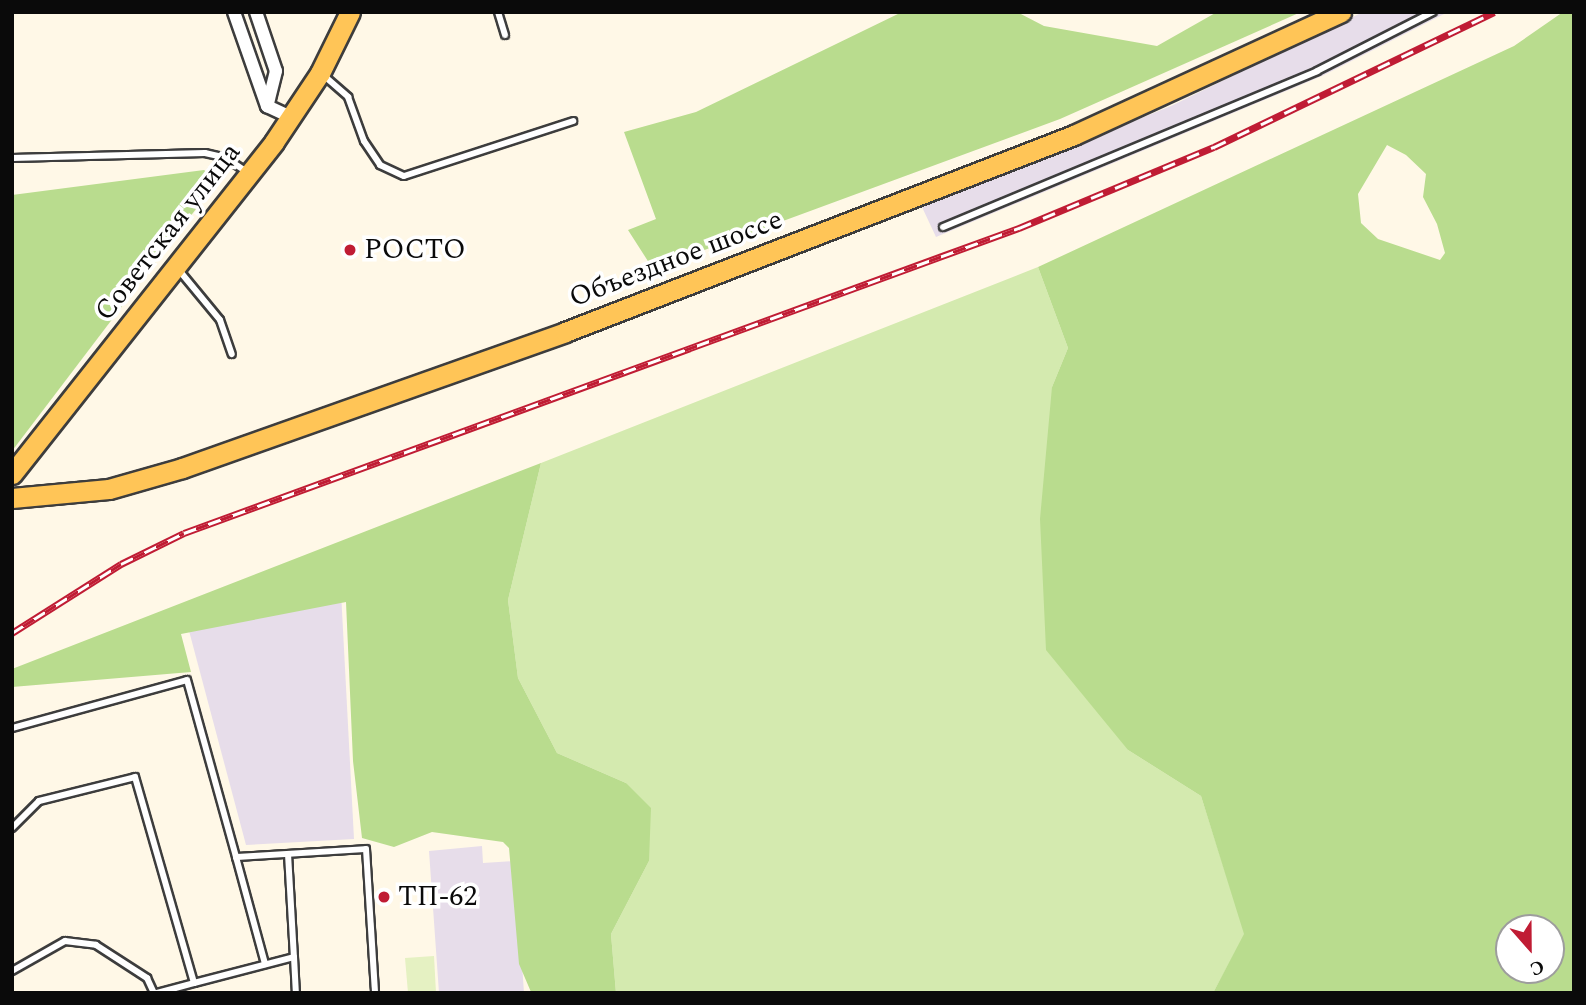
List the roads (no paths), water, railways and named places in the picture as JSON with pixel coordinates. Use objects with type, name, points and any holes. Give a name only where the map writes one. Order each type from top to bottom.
[{"type":"main road","name":"Советская улица","points":[[12,474],[250,174],[320,72],[350,12]]},
{"type":"main road","name":"Объездное шоссе","points":[[12,498],[109,489],[182,468],[565,331],[1074,135],[1341,12]]},
{"type":"street","points":[[234,12],[267,106],[291,117]]},
{"type":"street","points":[[256,12],[276,71],[267,106]]},
{"type":"lane","points":[[498,12],[505,36]]},
{"type":"lane","points":[[943,227],[1305,76],[1433,12]]},
{"type":"lane","points":[[320,72],[348,97],[363,141],[380,165],[404,176],[573,121]]},
{"type":"lane","points":[[12,158],[205,153],[226,158],[250,174]]},
{"type":"lane","points":[[177,267],[220,320],[232,354]]},
{"type":"lane","points":[[12,728],[187,680],[265,964]]},
{"type":"lane","points":[[12,828],[39,800],[135,777],[194,983]]},
{"type":"lane","points":[[236,857],[366,849],[375,993]]},
{"type":"lane","points":[[288,854],[296,993]]},
{"type":"lane","points":[[12,971],[65,942],[96,945],[147,978],[156,993],[294,957]]},
{"type":"railway","points":[[12,633],[121,564],[184,533],[1019,228],[1214,147],[1494,12]]},
{"type":"place","name":"РОСТО","points":[[350,250]]},
{"type":"place","name":"ТП-62","points":[[384,897]]}]
